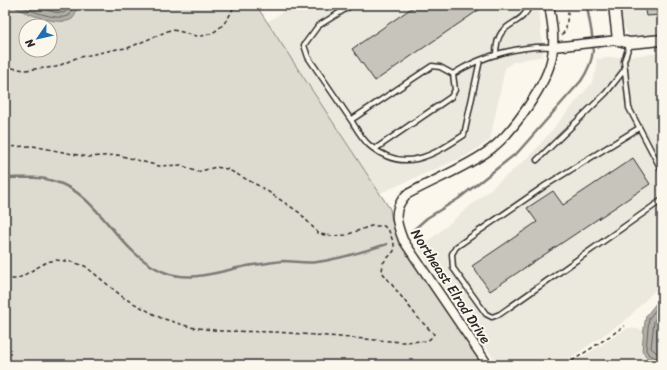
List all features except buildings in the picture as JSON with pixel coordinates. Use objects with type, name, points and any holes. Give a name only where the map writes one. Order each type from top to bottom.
[{"type":"street","name":"Northeast Elrod Drive","points":[[488,365],[403,240],[398,227],[396,212],[401,201],[406,195],[479,157],[502,140],[517,122],[544,79],[552,58],[553,47],[550,5]]},
{"type":"street","points":[[613,41],[614,5]]},
{"type":"street","points":[[553,47],[570,44],[613,41],[630,42],[662,40]]},
{"type":"lane","points":[[352,5],[318,26],[304,45],[308,57],[368,144],[392,157],[409,161],[420,160],[464,135],[480,60]]},
{"type":"lane","points":[[496,55],[496,41],[501,32],[519,19],[527,11],[530,5]]},
{"type":"lane","points":[[630,42],[624,61],[629,108],[662,171]]},
{"type":"lane","points":[[453,74],[468,65],[496,55],[540,46],[553,47]]},
{"type":"lane","points":[[351,120],[432,66],[440,67],[453,74]]},
{"type":"lane","points":[[537,160],[606,93],[625,69]]},
{"type":"lane","points":[[375,149],[451,97],[455,90],[453,74]]},
{"type":"lane","points":[[639,128],[546,185],[456,247],[452,254],[453,268],[486,314],[492,316],[500,314],[662,200]]},
{"type":"path","points":[[5,66],[25,70],[56,67],[76,58],[128,48],[170,30],[176,30],[199,36],[213,32],[222,26],[232,12],[234,5]]},
{"type":"path","points":[[562,35],[566,29],[569,5]]},
{"type":"path","points":[[5,147],[33,146],[88,157],[118,155],[159,166],[182,165],[197,172],[216,167],[227,169],[261,187],[300,213],[319,234],[334,236],[346,235],[371,226],[384,226],[389,231],[394,244],[394,251],[383,263],[382,272],[419,319],[434,334],[430,339],[425,341],[402,342],[190,327],[161,318],[124,298],[85,266],[72,262],[56,260],[47,262],[17,279],[5,279]]},
{"type":"path","points":[[566,365],[625,326]]},
{"type":"shaded area","points":[[5,5],[256,5],[390,209],[392,221],[400,241],[484,365],[5,365]]},
{"type":"shaded area","points":[[293,5],[539,5],[543,56],[513,62],[505,68],[490,140],[466,156],[380,193],[267,22]]},
{"type":"shaded area","points":[[621,5],[662,5],[662,34],[635,37],[629,35],[623,25]]},
{"type":"shaded area","points":[[662,53],[662,283],[626,320],[560,365],[498,365],[419,249],[530,156],[591,84],[597,69],[596,59]]},
{"type":"shaded area","points":[[628,328],[643,330],[642,351],[647,358],[654,360],[656,365],[570,365]]},
{"type":"water","points":[[12,5],[76,5],[76,11],[72,19],[67,21],[59,21],[58,18],[42,18]]},
{"type":"water","points":[[662,296],[662,364],[656,365],[654,360],[647,358],[642,351],[644,328],[646,316]]},
{"type":"waterway","points":[[410,233],[427,218],[458,199],[518,152],[581,81],[591,61],[593,52],[587,5]]},
{"type":"waterway","points":[[5,178],[41,178],[70,188],[84,198],[120,238],[147,263],[164,272],[186,277],[283,261],[304,263],[326,261],[387,244]]}]
